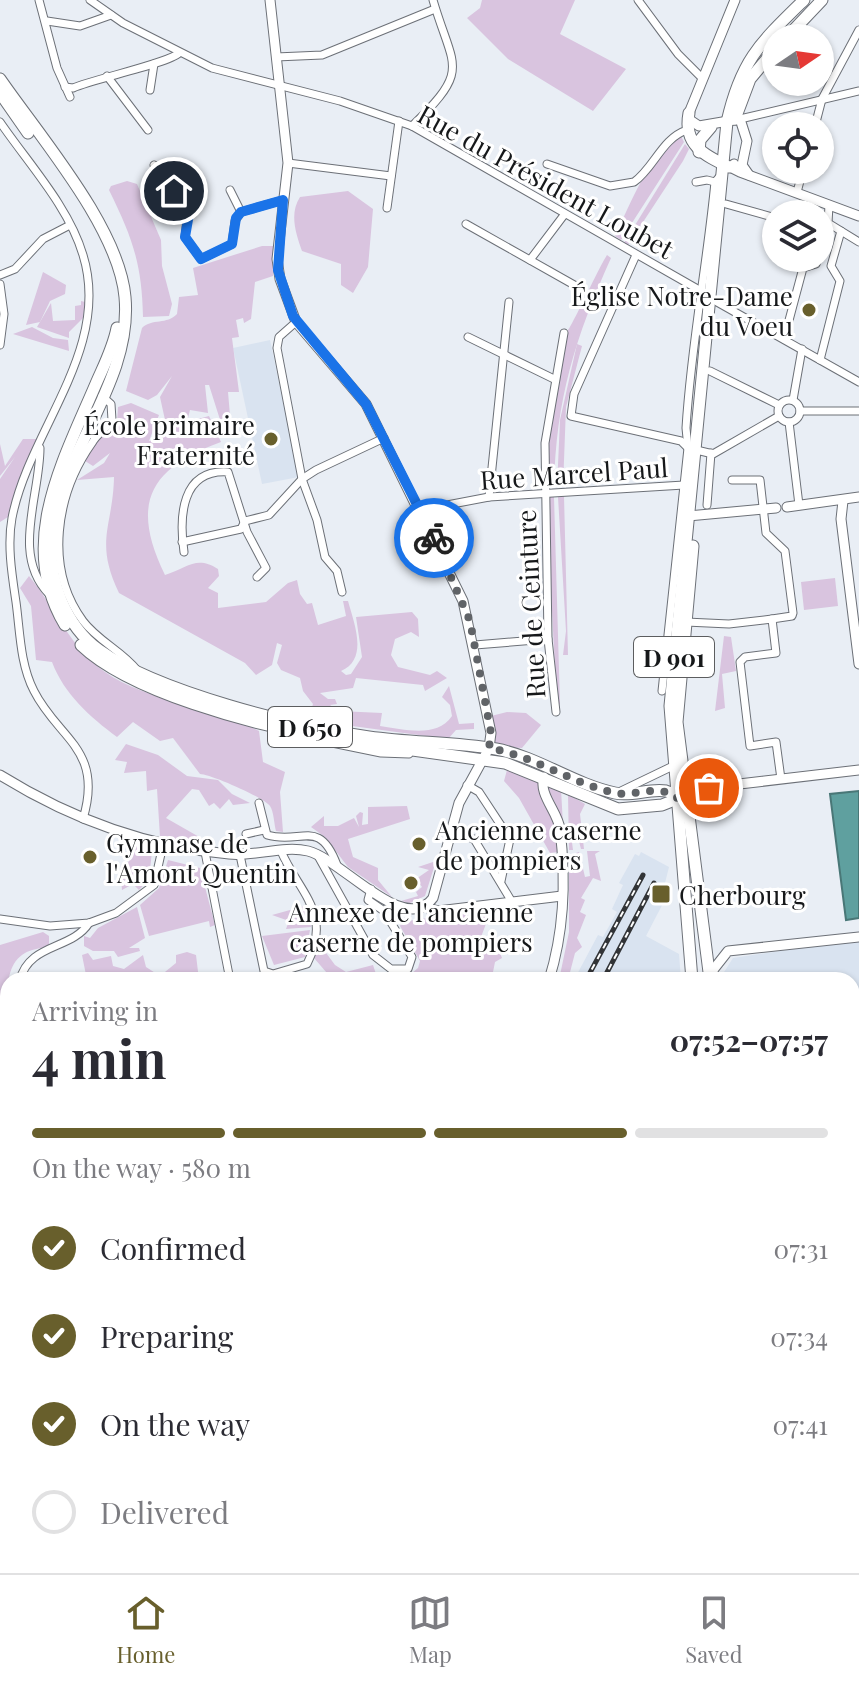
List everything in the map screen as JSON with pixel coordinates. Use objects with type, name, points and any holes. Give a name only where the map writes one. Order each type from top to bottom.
[{"type":"main road","name":"D 901","points":[[734,120],[734,89],[750,57],[804,0]]},
{"type":"main road","points":[[799,24],[822,0]]},
{"type":"main road","name":"D 901","points":[[699,450],[723,174],[734,120],[750,79],[762,65]]},
{"type":"main road","name":"D 650","points":[[0,79],[103,229],[118,260],[125,300],[125,323],[118,355],[54,509],[51,562],[64,607],[79,632],[104,654],[139,671],[206,696],[315,728],[486,753],[618,809],[662,805],[681,797]]},
{"type":"main road","name":"D 650","points":[[0,93],[97,233],[112,260],[117,280],[114,341],[54,487],[43,525],[42,555],[51,596],[64,623],[82,646],[120,673],[204,705],[294,732],[370,745],[448,753],[520,755],[616,793],[666,791],[681,797]]},
{"type":"main road","points":[[689,113],[687,130],[699,152],[723,174]]},
{"type":"main road","points":[[699,152],[700,140],[711,127]]},
{"type":"main road","name":"D 901","points":[[681,797],[673,766],[670,706],[688,516],[717,302],[726,204],[723,174]]},
{"type":"main road","name":"D 901","points":[[688,516],[686,622],[677,722],[691,972]]},
{"type":"main road","points":[[662,805],[673,808],[681,817]]},
{"type":"main road","name":"D 901","points":[[681,817],[710,972]]},
{"type":"main road","name":"D 901","points":[[687,906],[699,972]]},
{"type":"main road","name":"D 901","points":[[701,972],[706,958]]},
{"type":"street","points":[[39,0],[57,68],[70,97]]},
{"type":"street","name":"Rue du Président Loubet","points":[[90,0],[179,53],[212,68],[340,101],[412,126],[701,291]]},
{"type":"street","points":[[270,0],[277,87],[288,163],[278,270],[296,322],[366,404],[421,510],[463,601],[475,645],[491,733],[486,753],[467,784],[436,890],[425,907]]},
{"type":"street","points":[[412,126],[439,100],[451,78],[450,44],[433,0]]},
{"type":"street","points":[[638,0],[678,54],[702,78]]},
{"type":"street","points":[[735,0],[689,113],[694,124],[711,127],[859,91]]},
{"type":"street","points":[[276,57],[322,55],[435,9]]},
{"type":"street","points":[[47,21],[80,26],[111,15]]},
{"type":"street","points":[[819,112],[822,99],[859,30]]},
{"type":"street","points":[[65,87],[73,88],[154,64],[179,53]]},
{"type":"street","points":[[150,90],[154,64]]},
{"type":"street","points":[[107,76],[148,130]]},
{"type":"street","points":[[734,120],[747,141],[742,156],[743,169],[749,175]]},
{"type":"street","points":[[387,208],[399,121]]},
{"type":"street","points":[[0,122],[70,225],[87,271],[88,321],[81,348],[18,496],[11,528],[24,665],[35,693],[80,754],[88,794],[83,819]]},
{"type":"street","points":[[547,164],[610,186],[634,182],[678,133],[687,130]]},
{"type":"street","points":[[707,505],[699,450],[687,412],[701,291],[723,174],[742,156]]},
{"type":"street","points":[[288,163],[391,176]]},
{"type":"street","points":[[154,165],[188,210],[185,237],[198,258],[207,258],[232,244],[236,218],[241,212],[283,200]]},
{"type":"street","points":[[696,182],[723,174],[749,175],[817,200]]},
{"type":"street","points":[[797,192],[799,184]]},
{"type":"street","points":[[230,190],[241,212]]},
{"type":"street","points":[[726,204],[762,214]]},
{"type":"street","points":[[834,207],[859,216]]},
{"type":"street","points":[[530,260],[564,215]]},
{"type":"street","points":[[466,224],[576,286]]},
{"type":"street","points":[[0,275],[15,269],[43,239],[70,225]]},
{"type":"street","points":[[834,228],[859,242]]},
{"type":"street","points":[[820,360],[840,281],[832,269],[841,231]]},
{"type":"street","points":[[636,255],[574,394],[571,416],[681,441],[715,454],[779,416]]},
{"type":"street","points":[[784,339],[802,272]]},
{"type":"street","points":[[0,284],[4,314],[0,345]]},
{"type":"street","points":[[489,497],[509,302]]},
{"type":"street","points":[[717,302],[859,382]]},
{"type":"street","points":[[296,322],[279,337],[277,348],[302,479],[325,557],[337,571],[342,592]]},
{"type":"street","name":"Rue de Ceinture","points":[[556,712],[548,639],[545,443],[564,333]]},
{"type":"street","points":[[468,337],[554,379]]},
{"type":"street","points":[[800,411],[793,400],[802,349]]},
{"type":"street","points":[[710,371],[779,405],[793,400]]},
{"type":"street","points":[[102,396],[111,404],[112,420],[83,457],[62,510],[57,546],[66,589],[82,621],[139,671]]},
{"type":"street","points":[[779,405],[779,416]]},
{"type":"street","points":[[800,411],[859,411]]},
{"type":"street","points":[[789,422],[796,419],[800,411]]},
{"type":"street","points":[[779,416],[789,422]]},
{"type":"street","points":[[789,422],[799,505]]},
{"type":"street","points":[[182,542],[233,533],[241,529],[245,521],[269,515],[302,479],[384,438]]},
{"type":"street","points":[[40,442],[29,553],[36,577],[51,596]]},
{"type":"street","points":[[662,691],[688,516],[684,485],[699,450]]},
{"type":"street","points":[[184,552],[180,515],[188,490],[208,475],[227,468],[245,521],[266,568],[257,577]]},
{"type":"street","points":[[686,622],[729,624],[792,616],[793,613],[785,551],[766,533],[760,480],[732,480]]},
{"type":"street","name":"Rue Marcel Paul","points":[[421,510],[489,497],[684,485]]},
{"type":"street","points":[[688,516],[859,497]]},
{"type":"street","points":[[843,501],[841,519],[855,603],[859,664]]},
{"type":"street","points":[[772,619],[776,653],[745,657],[740,662],[750,746],[776,742],[781,779]]},
{"type":"street","points":[[475,645],[548,639]]},
{"type":"street","points":[[616,793],[673,766]]},
{"type":"street","points":[[681,797],[705,788],[859,770]]},
{"type":"street","points":[[0,775],[39,799],[83,819],[163,845],[240,855],[281,851],[317,854],[404,911],[425,907],[438,911],[562,896]]},
{"type":"street","points":[[544,777],[542,790],[554,808],[560,829],[562,896],[559,940],[551,972]]},
{"type":"street","points":[[467,784],[479,792],[510,839],[501,881]]},
{"type":"street","points":[[259,803],[264,830],[270,837],[320,838],[328,844],[337,865]]},
{"type":"street","points":[[246,834],[264,830]]},
{"type":"street","points":[[451,832],[474,839],[512,902]]},
{"type":"street","points":[[0,919],[50,926],[89,923],[116,913],[149,890],[157,879],[163,845]]},
{"type":"street","points":[[281,851],[315,909],[317,921],[309,961],[304,966],[281,972]]},
{"type":"street","points":[[205,852],[228,972]]},
{"type":"street","points":[[317,854],[373,955],[391,969],[405,970],[412,965],[412,957],[384,911],[368,900],[371,889]]},
{"type":"street","points":[[240,855],[264,971],[267,972]]},
{"type":"street","points":[[25,972],[34,956],[79,937],[89,923]]},
{"type":"street","points":[[713,972],[728,951],[859,937]]},
{"type":"shaded area","points":[[482,0],[575,0],[560,34],[626,69],[593,111],[508,59],[467,18],[480,8]]},
{"type":"shaded area","points":[[681,136],[684,142],[621,240],[615,236],[642,181],[659,156]]},
{"type":"shaded area","points":[[685,144],[689,149],[683,161],[628,245],[624,243]]},
{"type":"shaded area","points":[[127,181],[137,184],[161,240],[162,266],[172,304],[169,316],[143,317],[134,251],[109,190],[111,186]]},
{"type":"shaded area","points":[[348,191],[373,209],[368,267],[353,293],[341,285],[341,264],[302,251],[294,217],[300,197]]},
{"type":"shaded area","points":[[262,246],[275,246],[273,276],[255,282],[251,319],[244,323],[243,318],[236,320],[239,337],[232,338],[239,392],[228,392],[231,427],[222,426],[209,385],[205,385],[208,413],[190,410],[187,422],[209,416],[221,442],[176,464],[152,492],[148,509],[149,528],[165,575],[198,563],[218,569],[219,576],[208,588],[218,593],[218,608],[266,602],[288,583],[297,580],[300,594],[307,604],[312,603],[318,625],[346,616],[343,601],[348,601],[356,630],[357,649],[350,665],[341,671],[346,675],[351,674],[362,657],[356,617],[412,612],[418,619],[419,637],[411,632],[395,639],[391,655],[398,667],[430,675],[437,671],[447,678],[425,691],[423,685],[356,678],[353,688],[320,693],[328,699],[335,699],[337,704],[330,705],[339,711],[382,713],[380,726],[419,731],[437,728],[452,716],[450,705],[442,697],[449,686],[459,724],[474,723],[474,729],[456,730],[448,739],[308,720],[313,704],[303,691],[300,678],[281,670],[277,663],[282,645],[277,643],[272,665],[256,675],[245,663],[119,593],[106,547],[114,477],[77,480],[104,463],[110,453],[93,466],[85,461],[98,440],[117,422],[118,407],[131,403],[159,415],[149,441],[158,439],[165,420],[160,397],[172,376],[157,395],[148,400],[126,391],[142,328],[177,314],[179,297],[198,295],[193,268]]},
{"type":"shaded area","points":[[607,255],[611,258],[587,315],[563,397],[554,487],[547,488],[549,431],[566,333]]},
{"type":"shaded area","points":[[43,272],[66,285],[65,294],[50,301],[40,322],[26,325]]},
{"type":"shaded area","points":[[81,301],[85,302],[83,318],[69,332],[69,338],[37,327],[51,303],[53,321],[75,320],[75,306],[81,305]]},
{"type":"shaded area","points":[[32,327],[53,338],[68,340],[69,351],[13,334]]},
{"type":"shaded area","name":"École primaire Fraternité","points":[[270,340],[299,477],[262,484],[233,348]]},
{"type":"shaded area","points":[[577,344],[582,346],[566,407],[563,487],[557,487],[560,420]]},
{"type":"shaded area","points":[[23,439],[38,439],[8,517],[0,522],[0,479],[15,457],[0,476],[0,444],[5,466]]},
{"type":"shaded area","points":[[564,496],[568,655],[563,655],[566,631],[558,497]]},
{"type":"shaded area","points":[[546,497],[554,497],[560,704],[557,706]]},
{"type":"shaded area","points":[[29,576],[72,639],[105,672],[141,691],[221,715],[259,731],[263,762],[285,772],[280,792],[283,832],[276,831],[270,806],[266,802],[237,787],[200,774],[173,738],[160,741],[133,722],[117,737],[79,704],[63,684],[52,662],[36,660],[31,606],[20,588]]},
{"type":"shaded area","points":[[835,578],[838,606],[804,610],[801,582]]},
{"type":"shaded area","points":[[724,636],[731,637],[736,671],[722,674],[725,708],[715,711]]},
{"type":"shaded area","points":[[643,642],[661,643],[657,678],[639,677]]},
{"type":"shaded area","points":[[507,712],[526,713],[541,725],[522,748],[500,747],[494,741],[491,716]]},
{"type":"shaded area","points":[[126,744],[158,755],[187,776],[218,780],[232,794],[250,803],[233,805],[229,799],[220,809],[214,803],[209,806],[199,790],[192,789],[166,818],[201,838],[200,846],[160,837],[157,789],[147,791],[146,771],[124,773],[127,762],[115,760]]},
{"type":"shaded area","points":[[514,769],[561,789],[563,825],[557,835],[558,852],[550,853],[519,798],[504,781],[507,770]]},
{"type":"shaded area","points":[[568,794],[585,804],[580,814],[584,849],[581,849],[575,826],[570,827],[573,850],[569,850]]},
{"type":"shaded area","points":[[407,806],[410,819],[348,839],[353,857],[378,868],[378,880],[392,897],[348,867],[325,837],[311,827],[324,816],[324,826],[338,826],[354,818],[359,827],[356,816],[363,813],[362,825],[368,824],[368,807]]},
{"type":"shaded area","points":[[137,846],[152,851],[149,879],[139,890],[133,884],[122,890],[121,877],[129,861],[128,849]]},
{"type":"shaded area","points":[[587,851],[600,851],[595,854],[601,881],[593,878],[581,898],[585,900],[580,912],[586,915],[577,938],[582,947],[575,953],[570,972],[561,972],[569,932],[569,871],[578,870],[576,853],[579,852],[585,877],[590,876]]},
{"type":"shaded area","points":[[641,852],[669,867],[665,883],[672,886],[646,936],[679,954],[680,972],[578,972],[598,935],[603,937],[617,912],[612,909],[623,885],[619,883],[635,854],[639,856]]},
{"type":"shaded area","points":[[168,860],[200,868],[215,925],[210,927],[209,921],[149,936],[140,905],[159,888]]},
{"type":"shaded area","points":[[436,861],[425,896],[410,903],[401,901],[418,896],[416,892],[422,887],[416,879],[429,870],[418,867]]},
{"type":"shaded area","points":[[308,905],[311,927],[286,929],[289,921],[272,915]]},
{"type":"shaded area","points":[[137,907],[145,938],[129,948],[139,948],[140,951],[118,957],[114,951],[93,951],[84,946],[84,936],[90,938],[98,928]]},
{"type":"shaded area","points":[[492,908],[481,937],[497,946],[502,958],[495,962],[493,972],[413,972],[420,961],[400,926],[402,922]]},
{"type":"shaded area","points":[[310,930],[305,957],[274,965],[262,936]]},
{"type":"shaded area","points":[[43,932],[49,936],[49,945],[25,953],[11,972],[0,972],[0,945]]},
{"type":"shaded area","points":[[859,939],[859,972],[724,972],[733,958]]},
{"type":"shaded area","points":[[318,942],[335,965],[346,972],[326,972],[314,958]]},
{"type":"shaded area","points":[[187,952],[196,955],[198,972],[165,972],[176,963],[176,955]]},
{"type":"shaded area","points":[[88,953],[93,960],[111,956],[113,966],[124,969],[143,955],[146,967],[154,972],[85,972],[82,955]]},
{"type":"shaded area","points":[[373,965],[375,972],[346,972]]},
{"type":"water","points":[[859,791],[859,918],[846,920],[830,794]]},
{"type":"railway","points":[[590,972],[643,875]]},
{"type":"railway","points":[[607,972],[654,883]]},
{"type":"way so far","points":[[434,538],[470,621],[491,733],[489,748],[520,755],[616,793],[666,791],[676,798],[709,788]]},
{"type":"place","name":"Église Notre-Dame du Voeu","points":[[809,310]]},
{"type":"place","name":"École primaire Fraternité","points":[[271,439]]},
{"type":"place","name":"Ancienne caserne de pompiers","points":[[419,844]]},
{"type":"place","name":"Gymnase de l'Amont Quentin","points":[[90,857]]},
{"type":"place","name":"Annexe de l'ancienne caserne de pompiers","points":[[411,883]]},
{"type":"place","name":"Cherbourg","points":[[661,894]]},
{"type":"route","points":[[174,191],[189,214],[185,237],[201,259],[232,244],[235,221],[241,212],[283,200],[277,259],[280,279],[293,316],[366,404],[434,538]]}]
